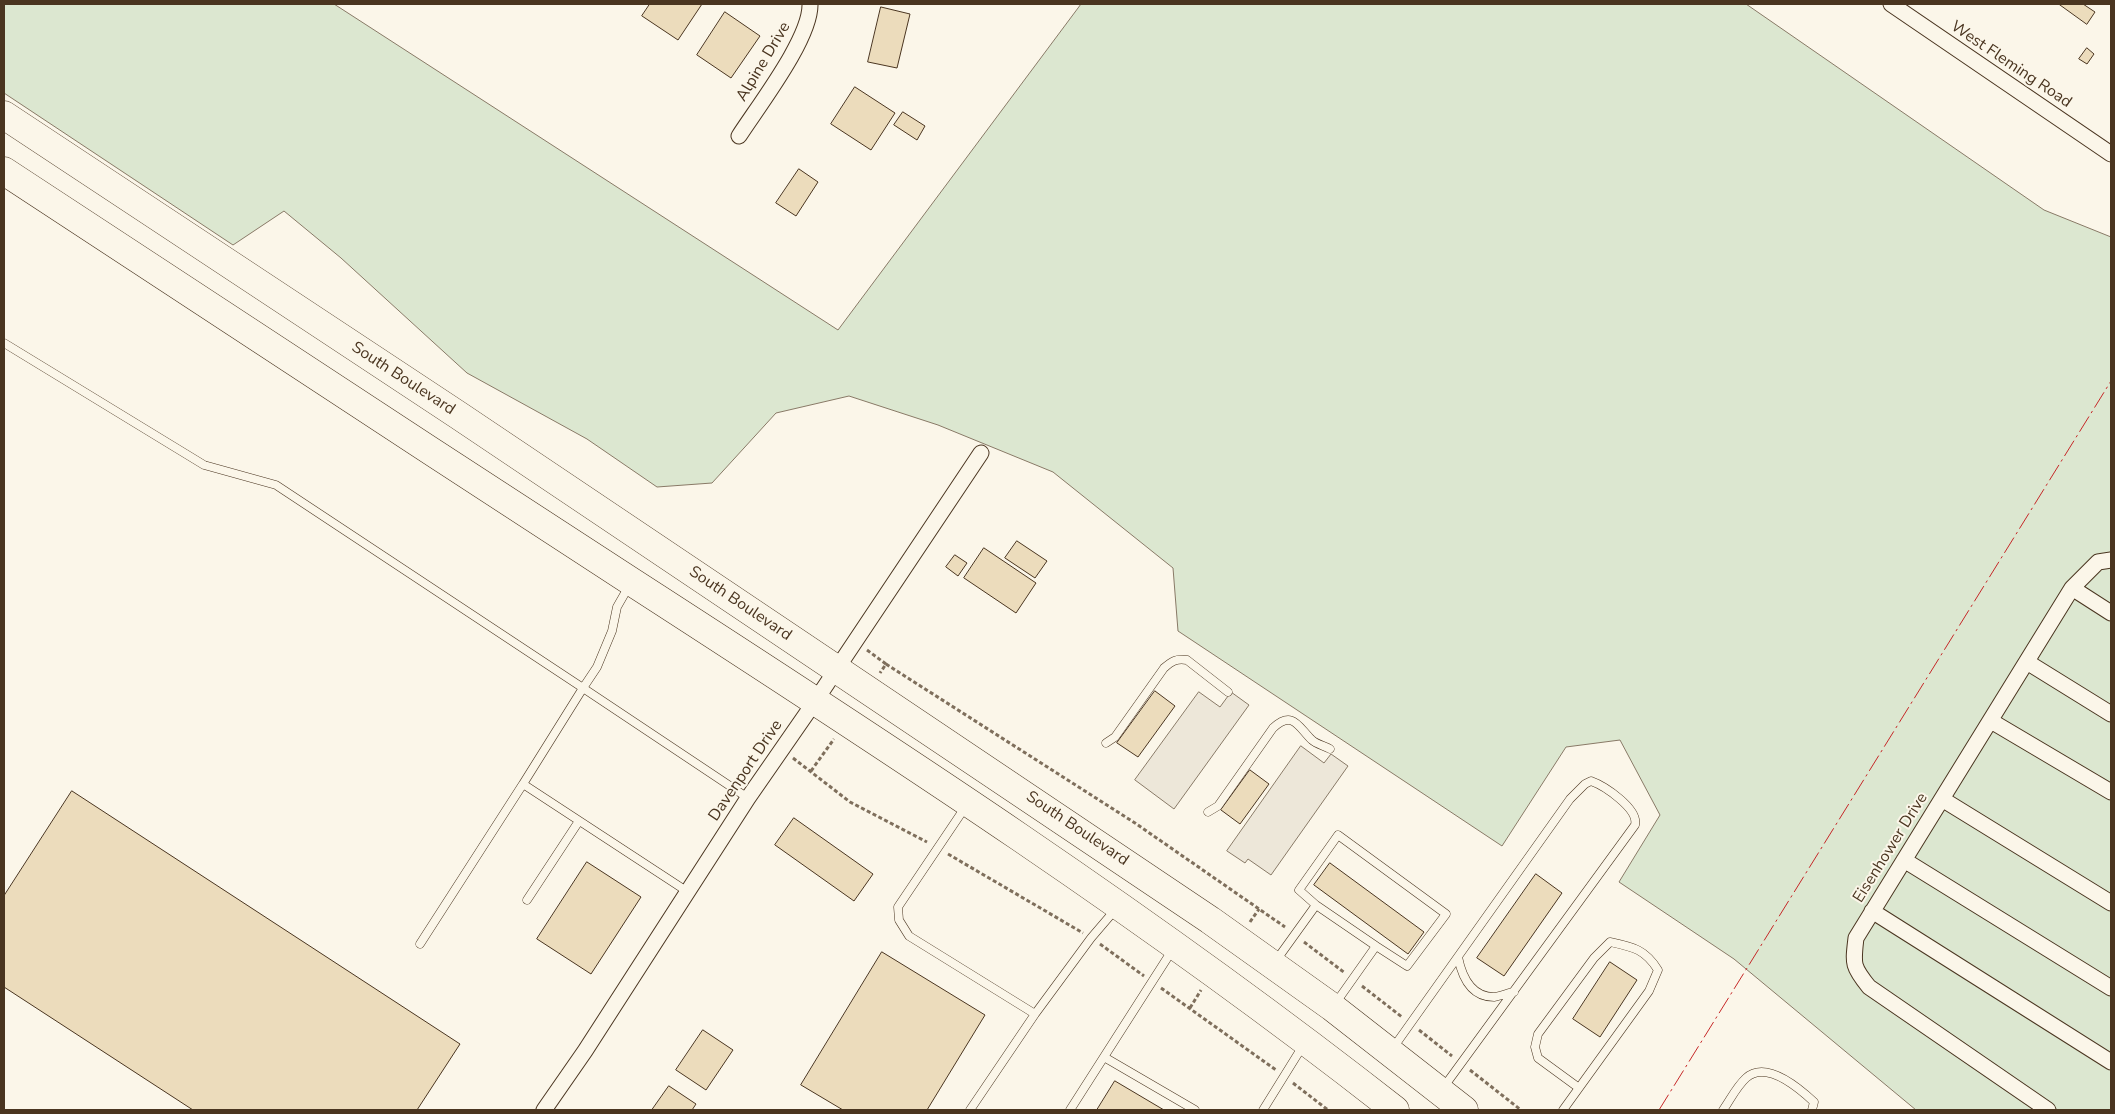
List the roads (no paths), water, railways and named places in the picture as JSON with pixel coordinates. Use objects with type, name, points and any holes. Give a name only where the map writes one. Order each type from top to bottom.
[{"type":"highway","name":"South Boulevard","points":[[4,115],[967,755],[1273,964],[1332,1007],[1464,1110]]},
{"type":"highway","points":[[4,171],[632,582],[816,700],[969,802],[1176,945],[1306,1041],[1395,1110]]},
{"type":"highway","points":[[885,746],[882,732],[885,725],[890,721],[903,722],[967,755]]},
{"type":"highway","points":[[1306,1041],[1316,1032],[1329,1030],[1345,1032],[1363,1040],[1419,1074]]},
{"type":"street","name":"Alpine Drive","points":[[739,136],[791,56],[805,30],[810,4]]},
{"type":"street","name":"West Fleming Road","points":[[1891,4],[2111,154]]},
{"type":"street","name":"Davenport Drive","points":[[544,1110],[590,1044],[748,798],[837,669],[981,453]]},
{"type":"street","name":"Eisenhower Drive","points":[[2048,1110],[1868,986],[1855,970],[1854,953],[1856,938],[1872,911],[2072,588],[2098,562],[2111,560]]},
{"type":"street","points":[[2072,588],[2111,613]]},
{"type":"street","points":[[2027,662],[2111,714]]},
{"type":"street","points":[[1991,720],[2111,792]]},
{"type":"street","points":[[1942,799],[2111,903]]},
{"type":"street","points":[[1904,860],[2111,988]]},
{"type":"street","points":[[1872,911],[2111,1062]]},
{"type":"lane","points":[[4,343],[204,465],[276,485],[748,798]]},
{"type":"lane","points":[[420,944],[597,667],[612,631],[617,607],[632,582]]},
{"type":"lane","points":[[1106,743],[1115,738],[1164,668],[1172,661],[1187,660],[1228,692]]},
{"type":"lane","points":[[1208,812],[1218,806],[1279,722],[1286,720],[1296,723],[1305,730],[1312,740],[1330,749]]},
{"type":"lane","points":[[1390,1052],[1570,800],[1584,784],[1591,781],[1599,784],[1632,810],[1636,819],[1635,825],[1441,1091]]},
{"type":"lane","points":[[523,784],[688,892]]},
{"type":"lane","points":[[969,802],[898,907],[899,920],[909,936],[1034,1014]]},
{"type":"lane","points":[[527,900],[579,821]]},
{"type":"lane","points":[[1338,835],[1446,914],[1408,966],[1376,946],[1299,890],[1338,835]]},
{"type":"lane","points":[[970,1110],[1034,1014],[1119,904]]},
{"type":"lane","points":[[1273,964],[1316,904]]},
{"type":"lane","points":[[1563,1110],[1579,1088],[1649,991],[1658,970],[1651,959],[1640,950],[1610,942],[1594,958],[1538,1034],[1535,1046],[1538,1058],[1579,1088]]},
{"type":"lane","points":[[1070,1110],[1176,945]]},
{"type":"lane","points":[[1332,1007],[1376,946]]},
{"type":"lane","points":[[1458,957],[1461,972],[1470,986],[1480,994],[1495,997],[1514,992]]},
{"type":"lane","points":[[1263,1110],[1306,1041]]},
{"type":"lane","points":[[1104,1057],[1195,1110]]},
{"type":"lane","points":[[1723,1110],[1746,1078],[1758,1073],[1773,1073],[1803,1092],[1813,1106]]}]
